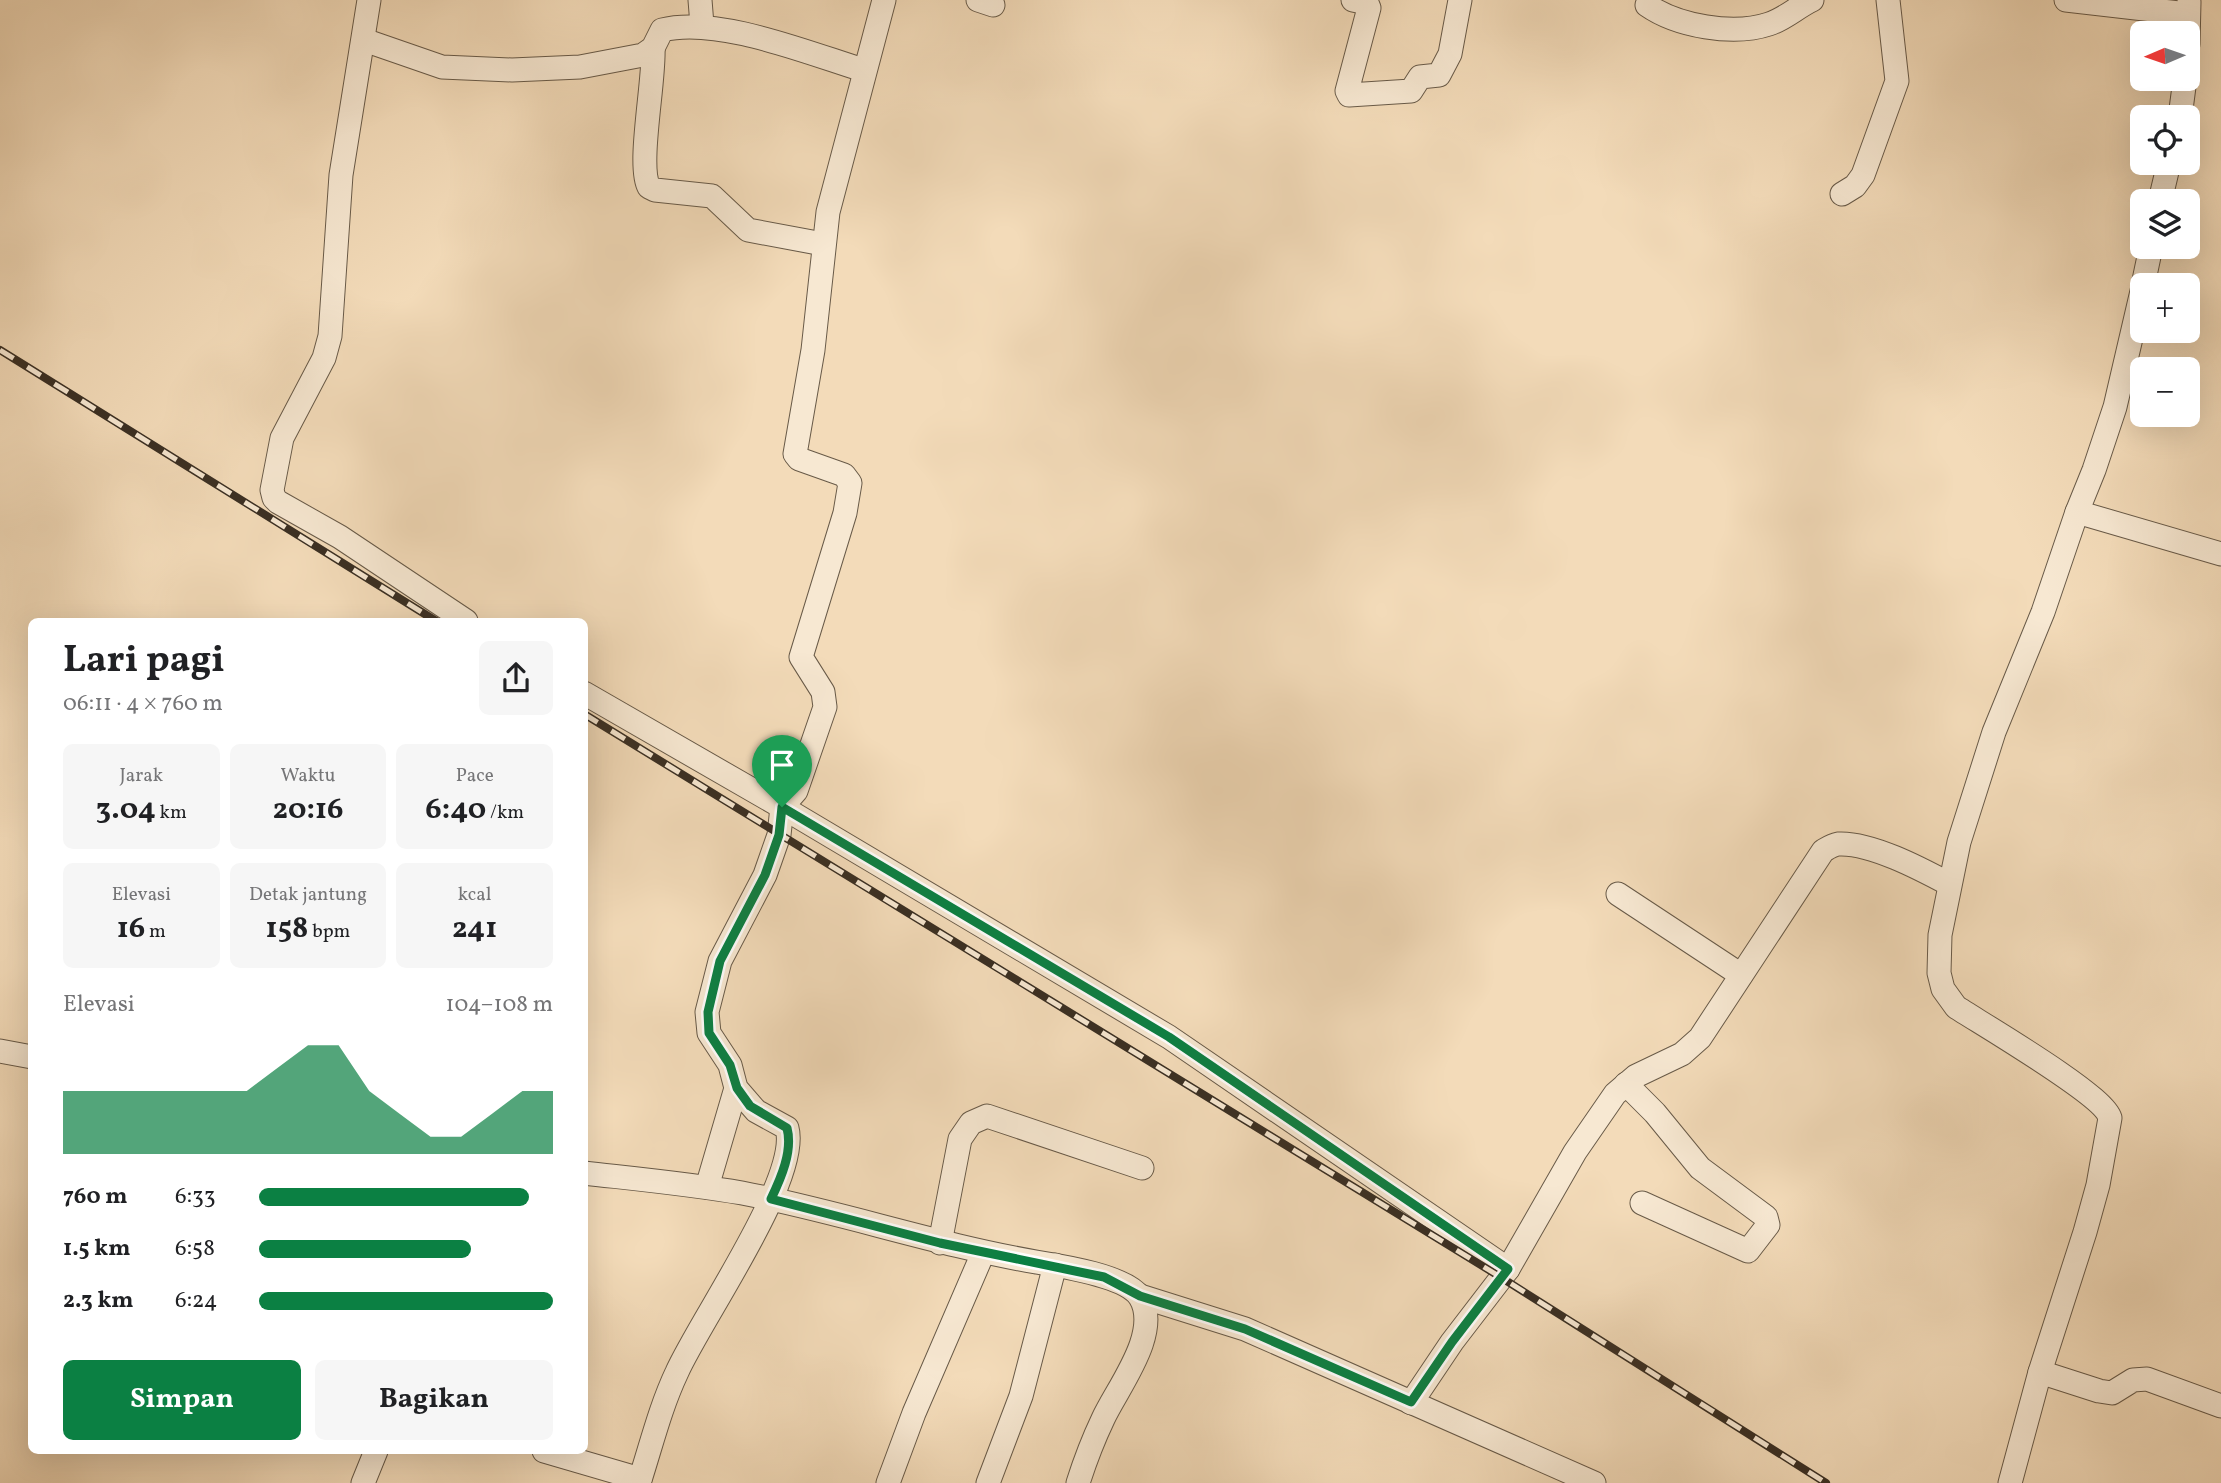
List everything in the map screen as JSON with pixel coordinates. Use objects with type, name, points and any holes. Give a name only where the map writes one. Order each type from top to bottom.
[{"type":"street","points":[[369,0],[341,175],[330,336],[324,358],[279,447],[273,484],[274,498],[340,537],[462,618]]},
{"type":"street","points":[[700,0],[702,25]]},
{"type":"street","points":[[554,1454],[640,1481],[662,1406],[678,1369],[771,1199],[786,1158],[789,1140],[787,1128],[750,1106],[737,1088],[730,1065],[709,1033],[709,1002],[720,961],[765,875],[779,835],[782,807],[796,791],[825,707],[823,692],[801,657],[845,513],[850,483],[845,474],[799,459],[795,454],[813,350],[828,212],[863,70],[884,0]]},
{"type":"street","points":[[1353,0],[1367,3],[1369,8],[1347,91],[1349,95],[1411,91],[1420,77],[1439,75],[1450,54],[1460,0]]},
{"type":"street","points":[[1647,5],[1663,16],[1683,23],[1710,27],[1753,27],[1785,17],[1812,0]]},
{"type":"street","points":[[1842,194],[1854,186],[1863,175],[1897,80],[1888,0]]},
{"type":"street","points":[[2066,0],[2189,7]]},
{"type":"street","points":[[364,40],[431,65],[480,70],[580,67],[643,55],[653,48],[665,29],[702,25],[863,70]]},
{"type":"street","points":[[653,48],[651,106],[644,164],[649,187],[654,190],[712,196],[748,230],[823,244]]},
{"type":"street","points":[[2010,1483],[2039,1372],[2098,1185],[2109,1118],[2106,1109],[2070,1080],[1956,1007],[1943,989],[1939,972],[1940,935],[1949,884],[1980,773],[2043,612],[2094,470],[2115,407],[2130,343]]},
{"type":"street","points":[[2077,512],[2221,554]]},
{"type":"street","points":[[588,695],[1169,1037],[1508,1269]]},
{"type":"street","points":[[1411,1402],[1452,1342],[1508,1269],[1575,1152],[1615,1094],[1636,1076],[1682,1054],[1700,1038],[1823,851],[1835,844],[1870,850],[1949,884]]},
{"type":"street","points":[[1618,894],[1741,975]]},
{"type":"street","points":[[0,1051],[28,1056]]},
{"type":"street","points":[[1626,1084],[1655,1113],[1700,1168],[1766,1217],[1768,1226],[1748,1251],[1642,1203]]},
{"type":"street","points":[[707,1187],[737,1088]]},
{"type":"street","points":[[940,1243],[960,1139],[971,1123],[987,1116],[1142,1167]]},
{"type":"street","points":[[588,1172],[707,1187],[771,1199],[940,1243],[1104,1277],[1140,1296],[1245,1329],[1594,1483]]},
{"type":"street","points":[[888,1483],[914,1413],[983,1253]]},
{"type":"street","points":[[988,1483],[1021,1396],[1055,1265]]},
{"type":"street","points":[[1077,1483],[1102,1420],[1141,1346],[1146,1326],[1140,1296]]},
{"type":"street","points":[[2039,1372],[2112,1393],[2133,1380],[2147,1379],[2221,1406]]},
{"type":"street","points":[[363,1483],[375,1454]]},
{"type":"railway","points":[[0,350],[431,618]]},
{"type":"railway","points":[[588,716],[1502,1278],[1826,1483]]},
{"type":"route","points":[[782,807],[1169,1037],[1508,1269],[1452,1342],[1411,1402],[1245,1329],[1140,1296],[1122,1284],[1104,1277],[940,1243],[771,1199],[786,1158],[789,1140],[787,1128],[783,1123],[750,1106],[737,1088],[730,1065],[709,1033],[708,1012],[720,961],[765,875],[779,835],[782,807]]}]
